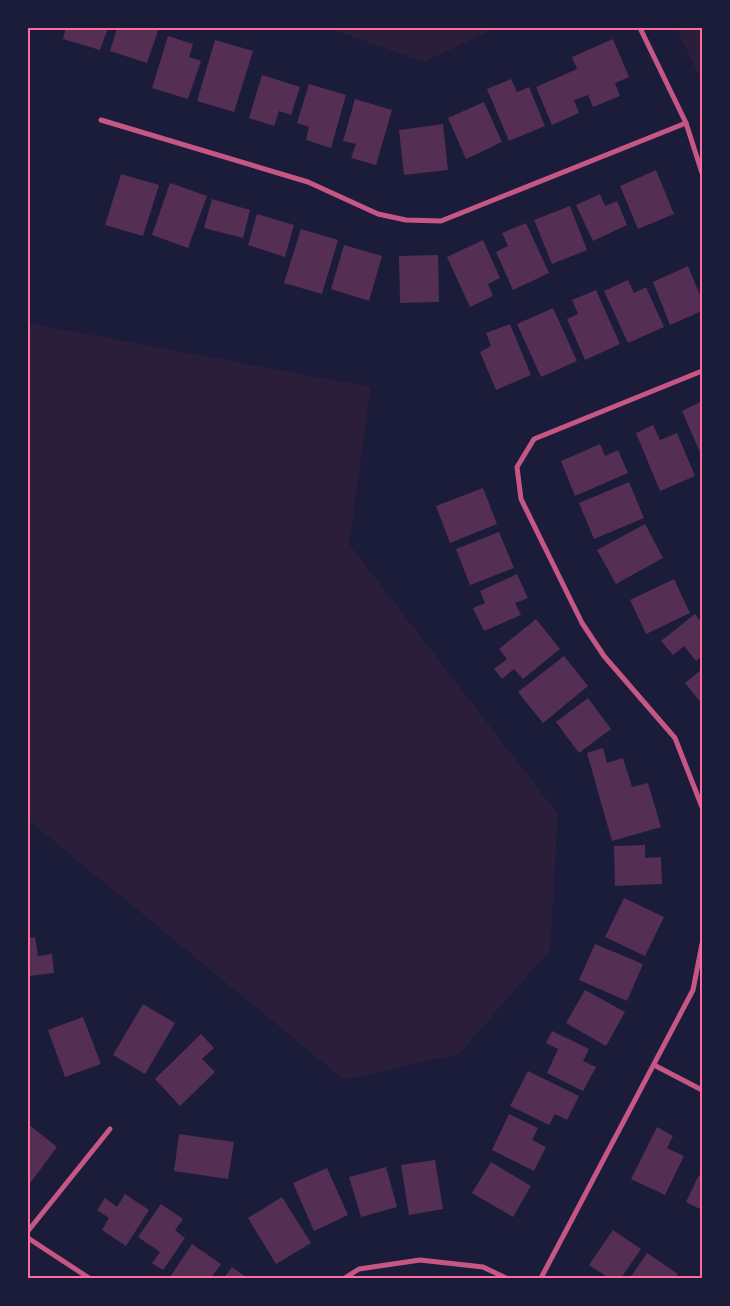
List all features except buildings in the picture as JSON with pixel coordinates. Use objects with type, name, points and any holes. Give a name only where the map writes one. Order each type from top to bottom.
[{"type":"street","points":[[640,28],[686,123],[702,173]]},
{"type":"street","points":[[101,120],[308,182],[378,214],[406,220],[441,220],[686,123]]},
{"type":"street","points":[[702,371],[534,439],[517,467],[521,499],[582,623],[604,656],[676,738],[702,808]]},
{"type":"street","points":[[541,1278],[693,990],[702,944]]},
{"type":"street","points":[[654,1065],[702,1090]]},
{"type":"street","points":[[28,1231],[110,1129]]},
{"type":"street","points":[[28,1238],[88,1278]]},
{"type":"street","points":[[345,1278],[359,1269],[420,1260],[483,1267],[506,1278]]},
{"type":"shaded area","points":[[328,28],[496,28],[424,62]]},
{"type":"shaded area","points":[[676,28],[702,28],[702,82]]},
{"type":"shaded area","points":[[28,323],[371,387],[349,544],[558,814],[550,950],[459,1054],[344,1080],[28,820]]}]
